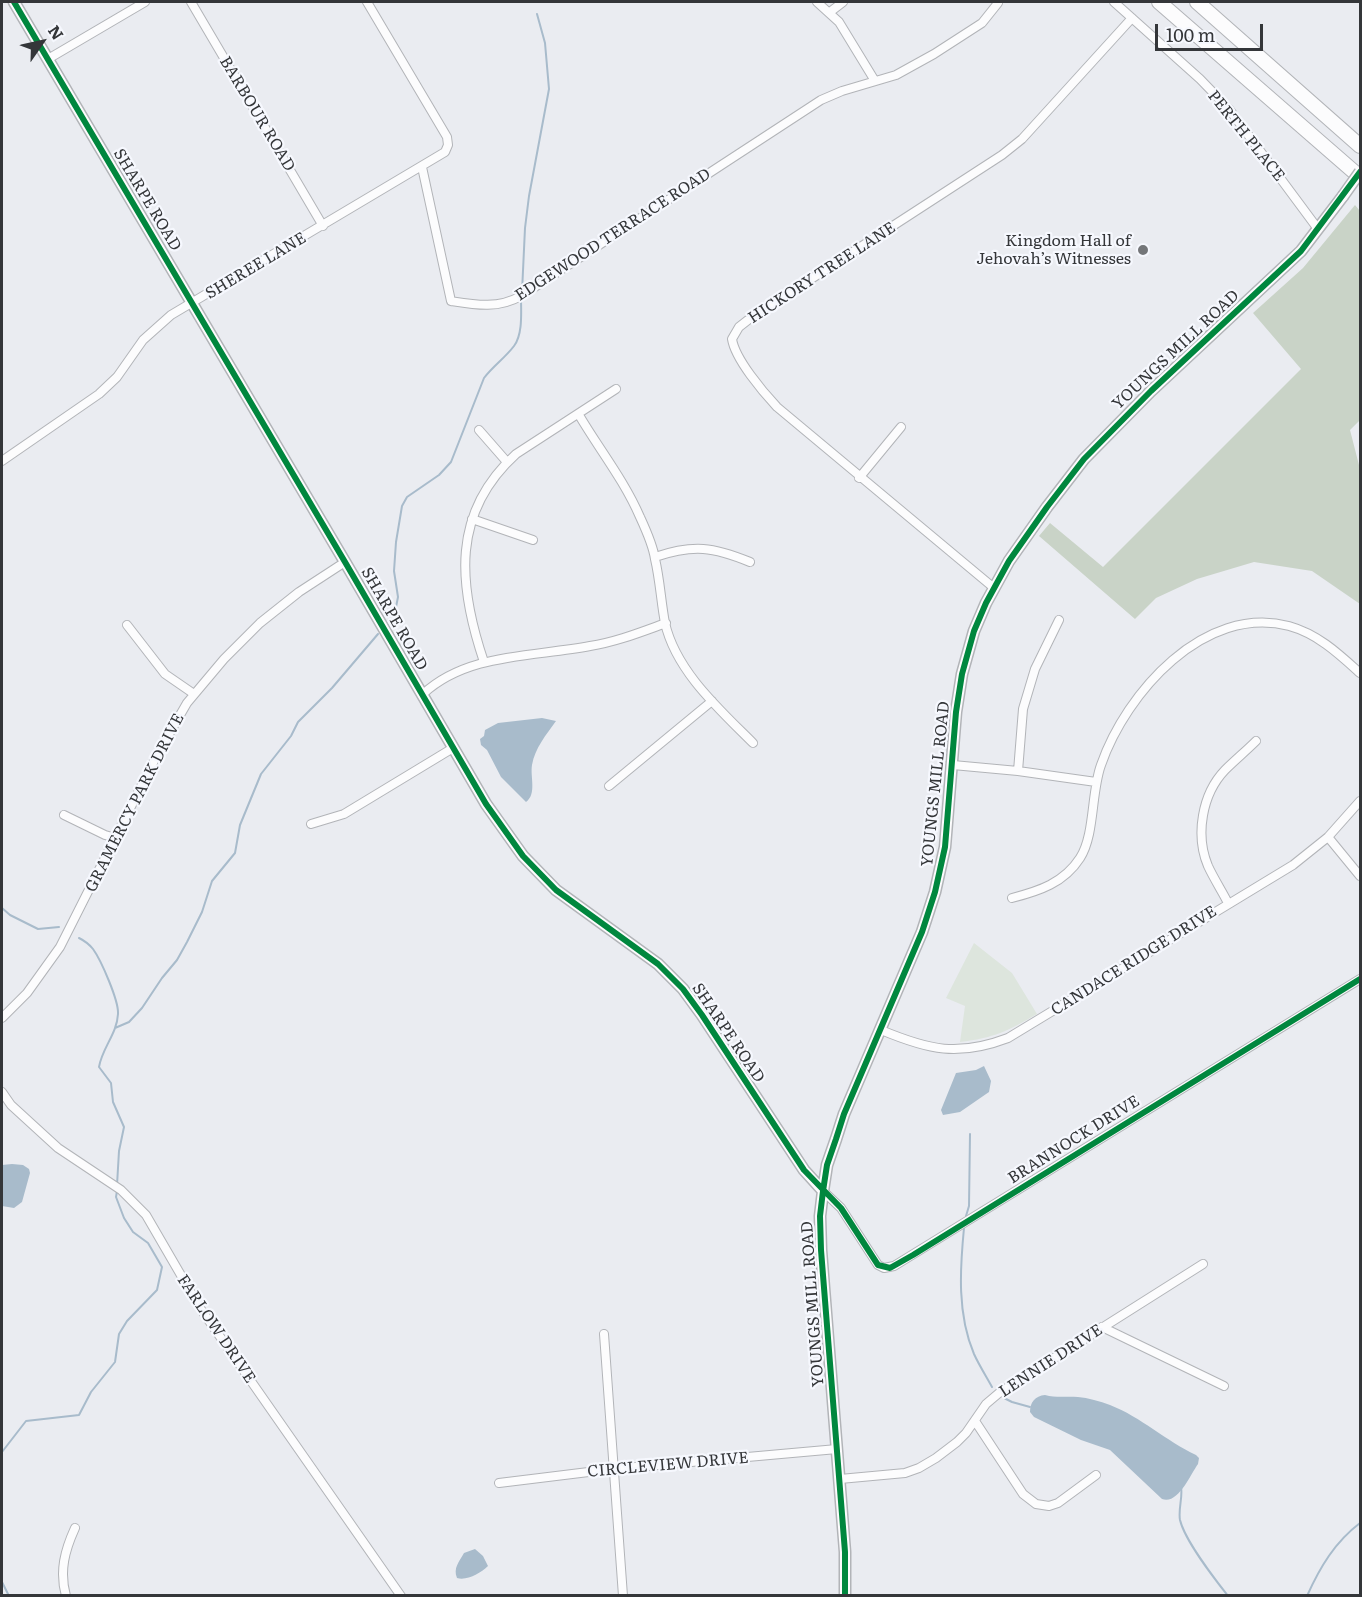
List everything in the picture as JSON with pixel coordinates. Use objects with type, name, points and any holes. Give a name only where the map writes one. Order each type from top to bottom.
[{"type":"highway","points":[[1159,2],[1360,177]]},
{"type":"highway","points":[[1197,2],[1360,146]]},
{"type":"street","name":"SHARPE ROAD","points":[[14,2],[508,838],[539,874],[581,910],[658,964],[683,989],[804,1170],[823,1191]]},
{"type":"street","points":[[48,58],[145,2]]},
{"type":"street","name":"BARBOUR ROAD","points":[[191,2],[323,226]]},
{"type":"street","name":"SHEREE LANE","points":[[2,460],[99,394],[117,377],[143,340],[157,326],[442,154],[448,145],[447,137],[367,2]]},
{"type":"street","points":[[817,2],[839,22],[875,81],[896,75],[934,54],[982,23],[998,3]]},
{"type":"street","points":[[830,12],[843,2]]},
{"type":"street","name":"PERTH PLACE","points":[[1114,2],[1200,79],[1229,110],[1318,229]]},
{"type":"street","name":"HICKORY TREE LANE","points":[[994,588],[859,478],[769,399],[735,349],[732,339],[748,320],[1002,155],[1022,139],[1132,18]]},
{"type":"street","name":"EDGEWOOD TERRACE ROAD","points":[[422,167],[451,301],[481,306],[497,304],[519,297],[821,100],[875,81]]},
{"type":"street","name":"YOUNGS MILL ROAD","points":[[845,1596],[845,1552],[840,1479],[820,1250],[823,1191],[827,1165],[844,1114],[922,932],[936,892],[945,847],[962,674],[975,630],[1009,561],[1047,507],[1092,450],[1218,327],[1289,262],[1318,229],[1360,172]]},
{"type":"street","points":[[484,662],[469,609],[464,578],[467,537],[472,519],[486,491],[507,462],[531,443],[579,415],[616,389]]},
{"type":"street","points":[[579,415],[631,499],[655,557],[666,623],[675,648],[688,671],[712,701],[753,743]]},
{"type":"street","points":[[859,478],[901,427]]},
{"type":"street","points":[[479,430],[507,462]]},
{"type":"street","points":[[472,519],[533,540]]},
{"type":"street","points":[[655,557],[684,548],[697,548],[723,551],[750,562]]},
{"type":"street","name":"GRAMERCY PARK DRIVE","points":[[4,1013],[38,979],[60,948],[157,755],[194,694],[224,659],[260,623],[299,592],[345,561]]},
{"type":"street","points":[[1018,771],[1023,709],[1035,669],[1059,620]]},
{"type":"street","points":[[423,694],[434,684],[450,675],[484,662],[605,644],[666,623]]},
{"type":"street","points":[[1012,898],[1041,890],[1056,882],[1070,871],[1081,856],[1088,841],[1100,765],[1119,725],[1144,689],[1173,660],[1193,645],[1225,628],[1259,623],[1289,626],[1323,641],[1360,673]]},
{"type":"street","points":[[127,626],[165,674],[194,694]]},
{"type":"street","points":[[609,786],[712,701]]},
{"type":"street","points":[[1228,903],[1207,864],[1202,842],[1202,819],[1209,793],[1216,781],[1224,770],[1256,741]]},
{"type":"street","points":[[311,824],[344,814],[453,748]]},
{"type":"street","points":[[953,765],[1096,782]]},
{"type":"street","name":"CANDACE RIDGE DRIVE","points":[[881,1029],[928,1048],[948,1050],[991,1044],[1008,1038],[1293,865],[1328,837],[1360,801]]},
{"type":"street","points":[[64,815],[116,838]]},
{"type":"street","points":[[1328,837],[1360,876]]},
{"type":"street","name":"BRANNOCK DRIVE","points":[[823,1191],[841,1208],[878,1265],[884,1268],[894,1266],[1360,979]]},
{"type":"street","name":"FARLOW DRIVE","points":[[2,1092],[11,1105],[58,1149],[121,1190],[146,1215],[200,1308],[401,1596]]},
{"type":"street","name":"LENNIE DRIVE","points":[[840,1479],[905,1473],[936,1458],[957,1442],[986,1404],[999,1393],[1203,1264]]},
{"type":"street","points":[[1102,1328],[1224,1386]]},
{"type":"street","points":[[604,1334],[623,1596]]},
{"type":"street","points":[[975,1421],[1023,1494],[1036,1504],[1048,1506],[1058,1503],[1096,1475]]},
{"type":"street","name":"CIRCLEVIEW DRIVE","points":[[499,1483],[613,1469],[837,1449]]},
{"type":"street","points":[[66,1596],[63,1569],[65,1549],[75,1528]]},
{"type":"shaded area","points":[[1355,205],[1360,211],[1360,420],[1350,430],[1360,469],[1360,604],[1312,571],[1254,562],[1197,579],[1156,598],[1135,619],[1039,536],[1050,523],[1103,567],[1301,369],[1253,313],[1303,268]]},
{"type":"shaded area","points":[[974,943],[1012,973],[1037,1014],[1000,1033],[960,1042],[965,1006],[946,998]]},
{"type":"water","points":[[542,718],[556,721],[536,753],[532,765],[531,795],[526,802],[501,777],[487,750],[481,745],[480,739],[484,736],[485,730],[498,723]]},
{"type":"water","points":[[984,1066],[991,1081],[989,1092],[960,1112],[943,1115],[941,1110],[956,1073],[976,1070]]},
{"type":"water","points":[[2,1165],[23,1165],[29,1169],[30,1173],[22,1202],[14,1208],[2,1206]]},
{"type":"water","points":[[1045,1395],[1086,1398],[1121,1410],[1196,1455],[1199,1458],[1198,1464],[1173,1498],[1162,1499],[1110,1450],[1081,1440],[1034,1417],[1030,1412],[1032,1402]]},
{"type":"water","points":[[475,1549],[483,1556],[488,1566],[474,1576],[457,1578],[456,1568],[464,1553]]},
{"type":"waterway","points":[[522,292],[529,196],[549,89],[545,43],[537,14]]},
{"type":"waterway","points":[[394,617],[398,597],[394,571],[396,542],[402,506],[407,497],[439,475],[451,462],[484,378],[517,341],[521,323],[521,298]]},
{"type":"waterway","points":[[115,1028],[129,1022],[142,1008],[177,960],[202,912],[212,881],[235,853],[240,825],[261,774],[291,736],[298,722],[332,688],[378,634]]},
{"type":"waterway","points":[[2,908],[10,915],[38,929],[59,927]]},
{"type":"waterway","points":[[79,938],[85,941],[96,954],[109,981],[118,1008],[115,1028],[99,1067],[111,1083],[113,1102],[124,1127],[119,1151],[117,1185]]},
{"type":"waterway","points":[[966,1216],[969,1206],[970,1134]]},
{"type":"waterway","points":[[2,1452],[26,1421],[79,1415],[91,1392],[115,1362],[119,1334],[127,1321],[157,1290],[162,1267],[148,1243],[133,1232],[124,1218],[116,1197],[117,1191]]},
{"type":"waterway","points":[[964,1228],[961,1259],[962,1307],[974,1354],[992,1387]]},
{"type":"waterway","points":[[1004,1398],[1030,1407]]},
{"type":"waterway","points":[[1181,1487],[1180,1520],[1183,1529],[1228,1596]]},
{"type":"waterway","points":[[1307,1596],[1329,1556],[1343,1538],[1360,1523]]},
{"type":"waterway","points":[[2,1582],[9,1596]]},
{"type":"cycle path","points":[[14,2],[486,804],[523,856],[556,890],[658,964],[683,989],[804,1170],[841,1208],[878,1265],[890,1268],[913,1255],[1360,979]]},
{"type":"cycle path","points":[[845,1596],[845,1552],[821,1250],[820,1216],[823,1191],[827,1165],[844,1114],[922,932],[935,892],[945,847],[956,712],[962,674],[974,631],[1009,561],[1084,459],[1151,391],[1301,251],[1360,172]]},
{"type":"place","name":"Kingdom Hall of Jehovah’s Witnesses","points":[[1143,250]]}]
